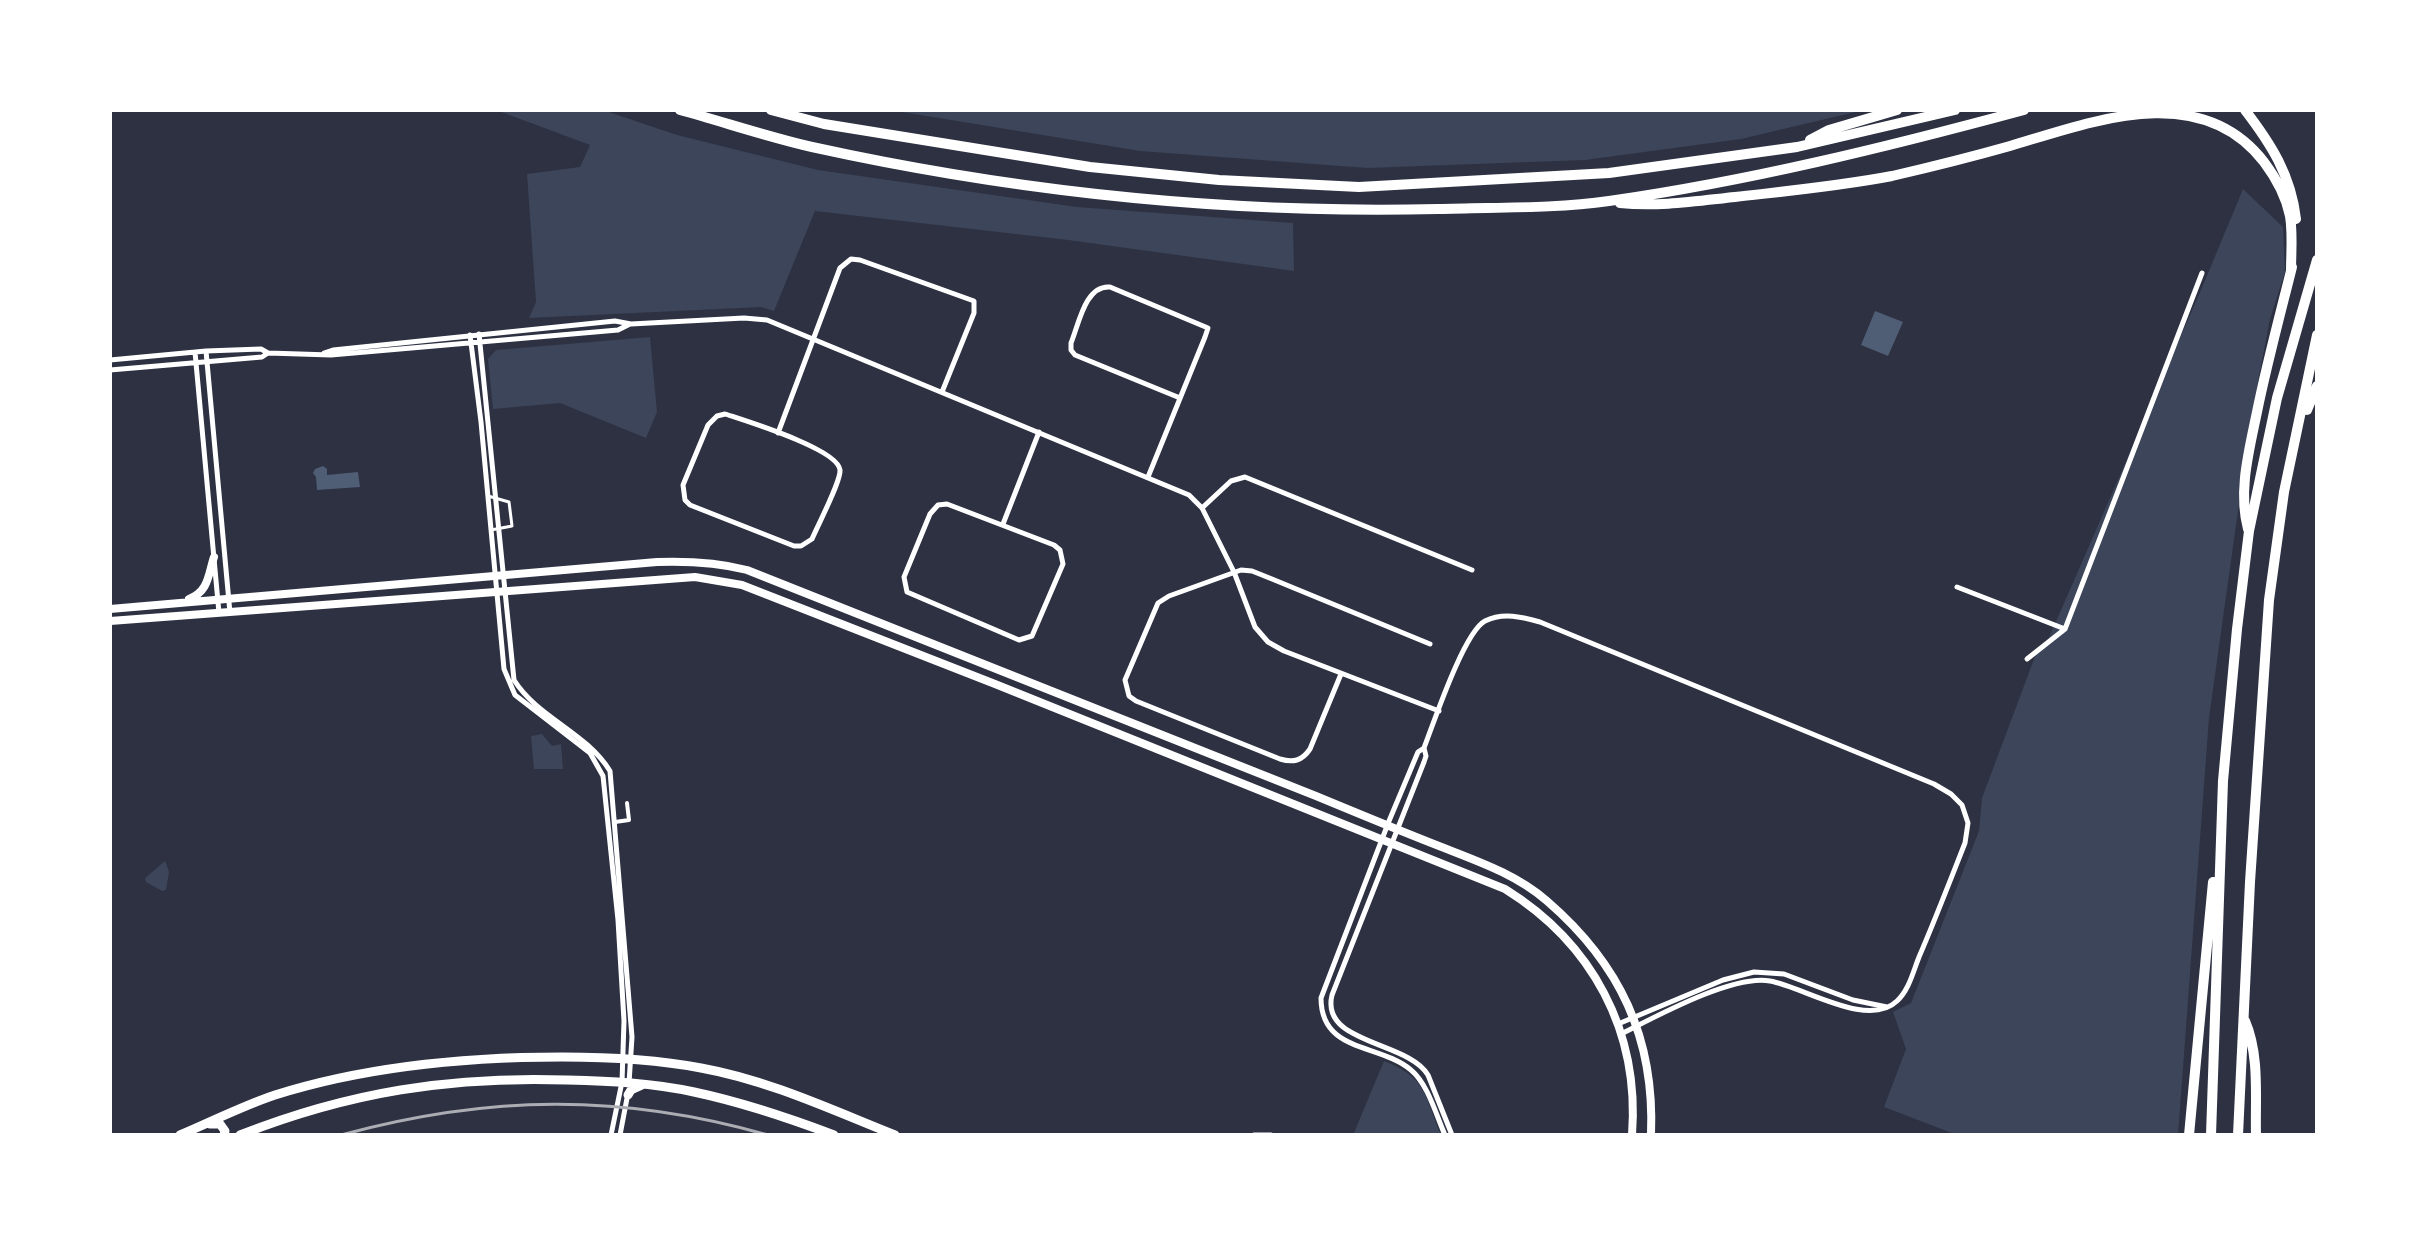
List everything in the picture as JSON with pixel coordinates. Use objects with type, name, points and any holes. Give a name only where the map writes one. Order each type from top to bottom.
[{"type":"highway","points":[[680,110],[810,146],[951,173],[1227,206],[1358,211],[1606,201],[1819,162],[2024,110]]},
{"type":"highway","points":[[771,110],[824,124],[1090,167],[1219,180],[1359,187],[1609,173],[1797,147],[1955,110]]},
{"type":"highway","points":[[1797,147],[1829,130],[1897,110]]},
{"type":"highway","points":[[2245,110],[2275,150],[2292,194],[2297,224],[2291,271],[2251,443],[2244,504],[2249,531]]},
{"type":"highway","points":[[1606,201],[1642,205],[1799,190],[1889,176],[1971,157],[2104,118],[2175,113],[2205,120],[2236,135],[2269,168],[2286,201],[2291,229],[2291,271]]},
{"type":"highway","points":[[2189,1135],[2249,531],[2277,398],[2317,260]]},
{"type":"highway","points":[[2238,1135],[2250,882],[2269,600],[2284,492],[2317,335]]},
{"type":"highway","points":[[2299,426],[2317,386]]},
{"type":"highway","points":[[2211,1135],[2223,781]]},
{"type":"highway","points":[[2245,1019],[2251,1035],[2253,1056],[2256,1135]]},
{"type":"main road","points":[[181,603],[198,595],[207,584],[214,557]]},
{"type":"main road","points":[[110,609],[692,560],[723,563],[747,570],[1499,871],[1547,901],[1574,927],[1609,969],[1633,1017],[1649,1068],[1651,1135]]},
{"type":"main road","points":[[110,621],[695,577],[742,585],[1505,889],[1545,917],[1568,939],[1599,983],[1621,1034],[1632,1086],[1632,1135]]},
{"type":"main road","points":[[180,1135],[274,1096],[352,1076],[431,1063],[505,1057],[628,1058],[703,1068],[769,1086],[895,1135]]},
{"type":"main road","points":[[240,1135],[293,1114],[367,1094],[499,1078],[625,1082],[695,1092],[834,1135]]},
{"type":"main road","points":[[628,1095],[637,1086],[646,1084]]},
{"type":"main road","points":[[206,1124],[220,1124],[224,1135]]},
{"type":"street","points":[[778,433],[840,268],[851,259],[974,301],[974,313],[942,392]]},
{"type":"street","points":[[2027,659],[2065,629],[2202,273]]},
{"type":"street","points":[[1148,477],[1180,398],[1208,328],[1110,287],[1100,286],[1092,291],[1071,343],[1075,355],[1180,398]]},
{"type":"street","points":[[324,353],[615,321],[631,324],[744,318],[767,320],[1189,495],[1202,508],[1260,634],[1276,647],[1439,711]]},
{"type":"street","points":[[110,360],[261,349],[268,353],[331,355],[618,330],[631,324]]},
{"type":"street","points":[[479,334],[499,577],[514,680],[523,695],[582,738],[602,757],[610,771],[628,1058],[625,1082],[611,1132]]},
{"type":"street","points":[[470,335],[485,422]]},
{"type":"street","points":[[206,351],[230,613]]},
{"type":"street","points":[[195,352],[219,614]]},
{"type":"street","points":[[110,370],[262,357],[268,353]]},
{"type":"street","points":[[725,414],[778,433],[829,455],[839,466],[840,473],[812,539],[801,546],[794,546],[690,505],[683,493],[683,485],[711,420],[725,414]]},
{"type":"street","points":[[1003,524],[1039,432]]},
{"type":"street","points":[[1202,508],[1231,481],[1245,477],[1472,570]]},
{"type":"street","points":[[947,504],[1003,524],[1054,545],[1063,557],[1037,630],[1032,636],[1019,640],[912,596],[904,585],[904,577],[930,514],[938,505],[947,504]]},
{"type":"street","points":[[1341,674],[1310,749],[1302,759],[1294,761],[1228,738],[1129,696],[1125,680],[1158,603],[1234,572],[1252,571],[1430,644]]},
{"type":"street","points":[[1957,587],[2065,629]]},
{"type":"street","points":[[501,593],[504,669],[508,684],[515,695],[590,753],[603,776],[628,1058]]},
{"type":"street","points":[[1445,1135],[1414,1073],[1403,1064],[1338,1037],[1330,1030],[1323,1017],[1323,991],[1418,752],[1424,748],[1465,646],[1474,631],[1487,620],[1514,616],[1540,622],[1686,681],[1908,772],[1951,794],[1966,814],[1965,843],[1909,983],[1899,999],[1888,1007],[1863,1011],[1786,985],[1757,980],[1722,988],[1621,1034]]},
{"type":"street","points":[[1424,748],[1426,756],[1332,995],[1331,1014],[1346,1029],[1422,1066],[1452,1135]]},
{"type":"street","points":[[615,822],[629,820],[627,803]]},
{"type":"street","points":[[1618,1024],[1723,980],[1769,972],[1800,979],[1853,1000],[1888,1007]]},
{"type":"street","points":[[620,1133],[628,1095],[625,1082]]},
{"type":"street","points":[[1254,1135],[1271,1135]]},
{"type":"lane","points":[[491,496],[509,502],[512,526],[495,530]]},
{"type":"shaded area","points":[[496,110],[603,110],[677,135],[818,170],[1077,207],[1293,223],[1294,271],[1068,240],[815,211],[774,311],[761,307],[529,318],[536,302],[527,174],[580,167],[590,145]]},
{"type":"shaded area","points":[[890,110],[1864,110],[1741,139],[1585,160],[1367,168],[1140,151]]},
{"type":"shaded area","points":[[2243,189],[2283,227],[2285,272],[2270,319],[2251,418],[2209,718],[2178,1135],[1957,1135],[1884,1107],[1906,1049],[1893,1012],[1911,1003],[1979,831],[1982,798],[2037,651],[2047,642]]},
{"type":"shaded area","points":[[1875,311],[1903,322],[1888,356],[1861,345]]},
{"type":"shaded area","points":[[650,337],[657,412],[646,438],[560,403],[493,409],[488,359],[496,350]]},
{"type":"shaded area","points":[[323,466],[327,469],[327,475],[358,472],[360,487],[317,490],[313,473]]},
{"type":"shaded area","points":[[542,734],[552,746],[561,744],[563,769],[534,769],[531,736]]},
{"type":"shaded area","points":[[165,861],[169,872],[166,890],[162,891],[146,882],[145,878]]},
{"type":"shaded area","points":[[1384,1061],[1416,1081],[1427,1098],[1441,1135],[1353,1135]]},
{"type":"railway","points":[[341,1135],[449,1112],[554,1104],[660,1112],[768,1135]]}]
